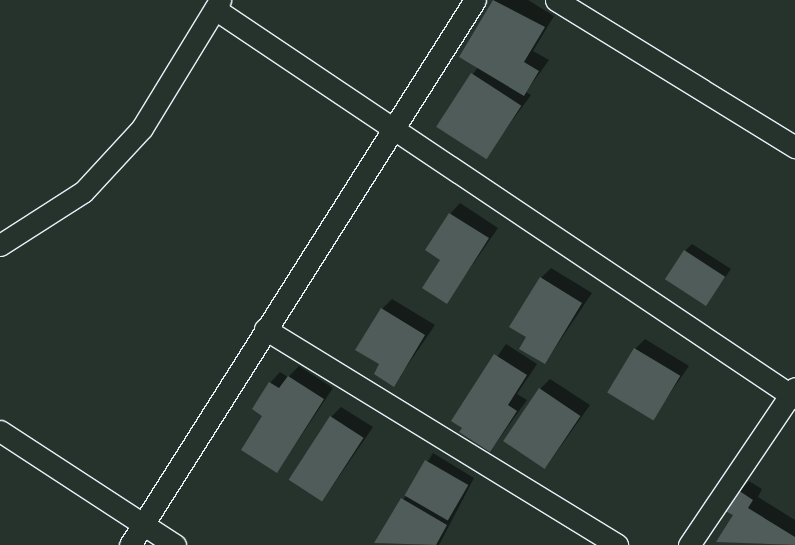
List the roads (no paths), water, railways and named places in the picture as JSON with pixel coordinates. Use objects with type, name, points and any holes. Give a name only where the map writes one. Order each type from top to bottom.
[{"type":"street","points":[[130,545],[475,0]]},
{"type":"street","points":[[556,0],[793,143]]},
{"type":"street","points":[[0,245],[83,192],[142,128],[217,4],[395,129],[793,394],[689,545]]},
{"type":"street","points":[[266,329],[617,545]]},
{"type":"street","points":[[0,431],[175,545]]}]
